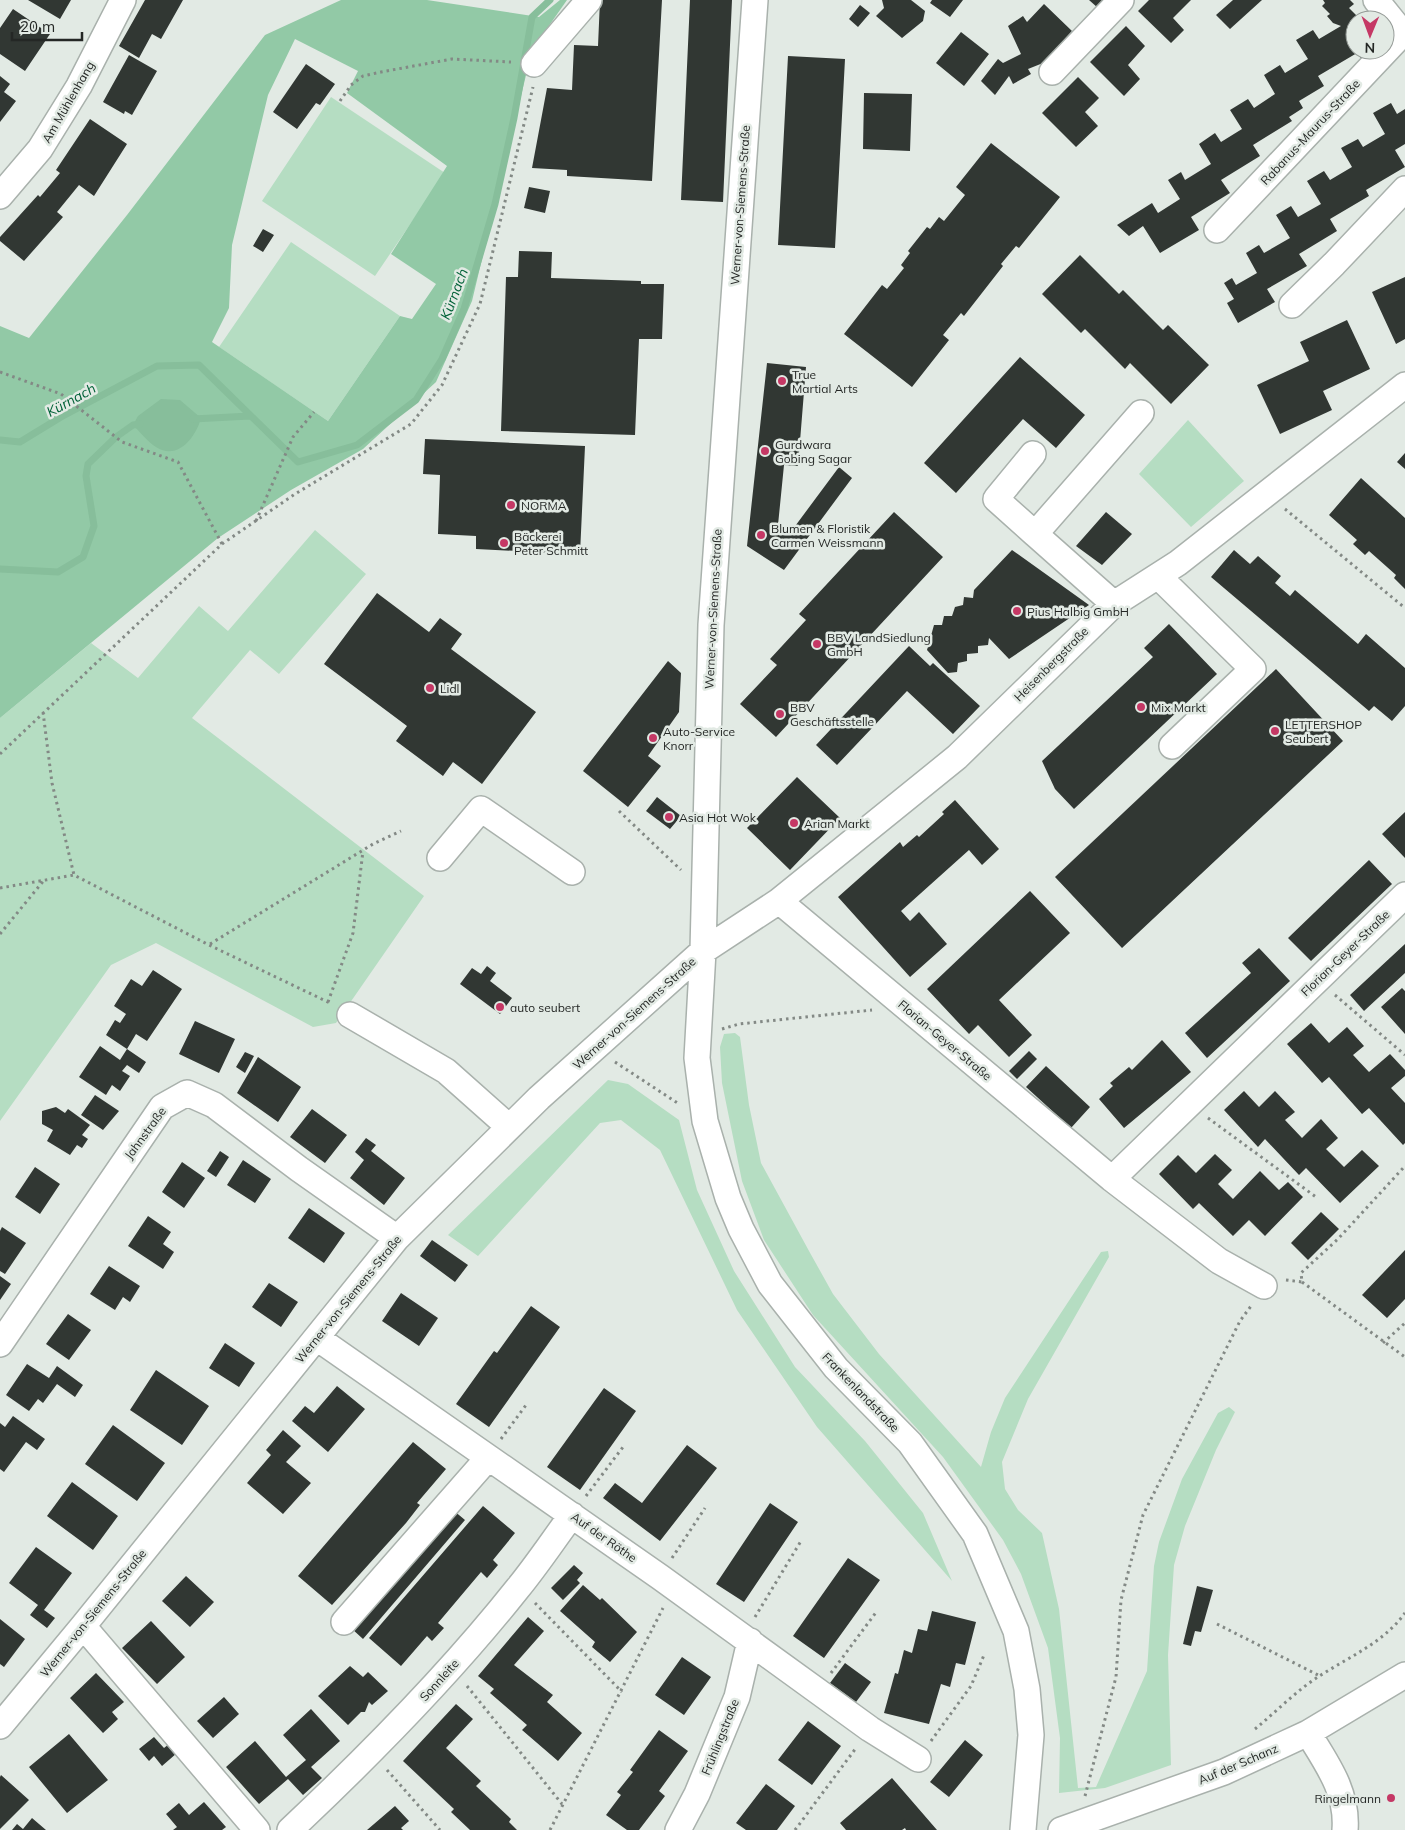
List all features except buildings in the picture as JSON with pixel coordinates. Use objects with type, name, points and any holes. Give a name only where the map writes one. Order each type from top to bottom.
[{"type":"street","name":"Am Mühlenhang","points":[[0,196],[40,149],[79,86],[123,0]]},
{"type":"street","points":[[534,64],[589,0]]},
{"type":"street","name":"Werner-von-Siemens-Straße","points":[[0,1726],[397,1238],[509,1127],[703,951],[711,625],[755,0]]},
{"type":"street","points":[[1052,72],[1121,0]]},
{"type":"street","name":"Rabanus-Maurus-Straße","points":[[1217,230],[1404,34],[1376,0]]},
{"type":"street","points":[[1292,305],[1405,189]]},
{"type":"street","name":"Heisenbergstraße","points":[[703,951],[779,901],[957,757],[1114,604],[1159,577],[1405,386]]},
{"type":"street","points":[[1035,534],[1141,413]]},
{"type":"street","points":[[1033,454],[996,499],[1114,604]]},
{"type":"street","points":[[1159,577],[1253,669],[1172,746]]},
{"type":"street","points":[[440,858],[480,810],[572,872]]},
{"type":"street","name":"Florian-Geyer-Straße","points":[[1112,1178],[1405,895]]},
{"type":"street","name":"Florian-Geyer-Straße","points":[[779,901],[1112,1178],[1219,1262],[1264,1286]]},
{"type":"street","name":"Frankenlandstraße","points":[[703,951],[697,1058],[704,1121],[728,1198],[741,1229],[770,1284],[836,1368],[910,1443],[975,1534],[1016,1631],[1027,1689],[1031,1735],[1023,1830]]},
{"type":"street","points":[[350,1015],[446,1071],[509,1127]]},
{"type":"street","name":"Jahnstraße","points":[[0,1344],[162,1107],[187,1092],[214,1105],[299,1169],[397,1238]]},
{"type":"street","name":"Auf der Röthe","points":[[317,1338],[747,1638],[878,1735],[918,1759]]},
{"type":"street","points":[[344,1622],[488,1458]]},
{"type":"street","name":"Sonnleite","points":[[290,1830],[371,1753],[451,1667],[519,1588],[572,1515]]},
{"type":"street","points":[[83,1626],[257,1830]]},
{"type":"street","name":"Frühlingstraße","points":[[678,1830],[696,1794],[737,1697],[747,1638]]},
{"type":"street","name":"Auf der Schanz","points":[[1070,1827],[1224,1772],[1308,1733],[1405,1675]]},
{"type":"street","points":[[1308,1733],[1341,1791],[1346,1816],[1345,1830]]},
{"type":"path","points":[[340,102],[351,85],[363,76],[452,59],[505,61]]},
{"type":"path","points":[[0,754],[222,544],[295,494],[411,424],[442,385],[480,304],[536,75],[534,64]]},
{"type":"path","points":[[0,372],[61,394],[122,442],[178,462],[222,544]]},
{"type":"path","points":[[256,521],[293,437],[314,412]]},
{"type":"path","points":[[1267,494],[1405,608]]},
{"type":"path","points":[[43,712],[52,783],[74,875]]},
{"type":"path","points":[[619,811],[704,890]]},
{"type":"path","points":[[209,945],[363,851],[401,831]]},
{"type":"path","points":[[328,1002],[353,933],[363,851]]},
{"type":"path","points":[[0,888],[74,875],[209,945],[328,1002],[350,1015]]},
{"type":"path","points":[[0,934],[45,879]]},
{"type":"path","points":[[1317,980],[1405,1055]]},
{"type":"path","points":[[697,1038],[739,1024],[905,1006]]},
{"type":"path","points":[[593,1050],[640,1077],[704,1121]]},
{"type":"path","points":[[1213,1122],[1316,1197]]},
{"type":"path","points":[[1302,1282],[1301,1273],[1338,1239],[1405,1166]]},
{"type":"path","points":[[1070,1827],[1116,1677],[1121,1600],[1144,1515],[1240,1321],[1264,1286],[1288,1280],[1302,1282],[1383,1343],[1405,1357]]},
{"type":"path","points":[[1383,1343],[1405,1323]]},
{"type":"path","points":[[488,1458],[526,1405]]},
{"type":"path","points":[[572,1515],[623,1446]]},
{"type":"path","points":[[550,1830],[622,1692],[667,1582],[705,1508]]},
{"type":"path","points":[[747,1638],[801,1541]]},
{"type":"path","points":[[519,1588],[622,1692]]},
{"type":"path","points":[[819,1690],[877,1611]]},
{"type":"path","points":[[1251,1733],[1320,1676],[1357,1655],[1396,1625],[1405,1613]]},
{"type":"path","points":[[1217,1624],[1320,1676]]},
{"type":"path","points":[[918,1759],[970,1686],[984,1654]]},
{"type":"path","points":[[451,1667],[562,1804]]},
{"type":"path","points":[[795,1830],[878,1735]]},
{"type":"path","points":[[371,1753],[440,1830]]},
{"type":"shaded area","points":[[341,0],[427,0],[539,17],[560,0],[567,0],[532,50],[472,301],[436,382],[363,449],[291,490],[218,538],[0,718],[0,326],[29,338],[127,215],[265,35]],"holes":[[[295,39],[358,71],[347,93],[447,166],[391,254],[436,284],[412,319],[400,316],[328,421],[212,342],[229,308],[232,245],[268,95]]]},
{"type":"shaded area","points":[[331,97],[445,173],[375,276],[262,201]]},
{"type":"shaded area","points":[[291,242],[400,316],[328,421],[219,347]]},
{"type":"shaded area","points":[[161,399],[180,400],[201,418],[195,433],[185,445],[172,451],[164,451],[156,447],[133,425],[138,416]]},
{"type":"shaded area","points":[[1188,420],[1244,481],[1191,527],[1139,474]]},
{"type":"shaded area","points":[[315,530],[366,574],[279,674],[250,650],[192,718],[424,896],[336,1023],[313,1027],[156,943],[111,965],[0,1121],[0,718],[91,643],[138,678],[199,606],[228,631]]},
{"type":"shaded area","points":[[735,1033],[740,1037],[749,1105],[761,1163],[833,1294],[879,1354],[981,1467],[991,1432],[1005,1398],[1101,1252],[1108,1251],[1109,1257],[1028,1399],[1002,1462],[1005,1489],[1018,1510],[1042,1533],[1059,1609],[1078,1788],[1096,1787],[1147,1671],[1154,1566],[1159,1542],[1182,1479],[1218,1413],[1229,1407],[1235,1412],[1216,1450],[1185,1526],[1174,1565],[1168,1655],[1171,1765],[1105,1788],[1059,1793],[1060,1738],[1048,1648],[1021,1574],[1003,1540],[943,1457],[813,1315],[764,1240],[742,1181],[722,1083],[720,1047],[724,1034]]},
{"type":"shaded area","points":[[608,1080],[628,1084],[679,1120],[697,1190],[734,1271],[795,1367],[865,1441],[923,1513],[952,1581],[817,1427],[737,1310],[660,1150],[621,1120],[600,1123],[478,1256],[448,1235]]},
{"type":"waterway","name":"Kürnach","points":[[0,440],[20,442],[61,417],[157,366],[199,365],[298,462],[357,445],[416,400],[442,359],[464,309],[495,204],[514,118],[532,17],[550,0]]},
{"type":"waterway","name":"Kürnach","points":[[193,419],[250,416]]},
{"type":"waterway","name":"Kürnach","points":[[0,569],[58,572],[83,557],[94,526],[86,476],[88,464],[116,437],[133,425],[140,424]]},
{"type":"place","name":"True Martial Arts","points":[[782,381]]},
{"type":"place","name":"Gurdwara Gobing Sagar","points":[[765,451]]},
{"type":"place","name":"NORMA","points":[[511,505]]},
{"type":"place","name":"Blumen & Floristik Carmen Weissmann","points":[[761,535]]},
{"type":"place","name":"Bäckerei Peter Schmitt","points":[[504,543]]},
{"type":"place","name":"Pius Halbig GmbH","points":[[1017,611]]},
{"type":"place","name":"BBV LandSiedlung GmbH","points":[[817,644]]},
{"type":"place","name":"Lidl","points":[[430,688]]},
{"type":"place","name":"Mix Markt","points":[[1141,707]]},
{"type":"place","name":"BBV Geschäftsstelle","points":[[780,714]]},
{"type":"place","name":"LETTERSHOP Seubert","points":[[1275,731]]},
{"type":"place","name":"Auto-Service Knorr","points":[[653,738]]},
{"type":"place","name":"Asia Hot Wok","points":[[669,817]]},
{"type":"place","name":"Arian Markt","points":[[794,823]]},
{"type":"place","name":"auto seubert","points":[[500,1007]]},
{"type":"place","name":"Ringelmann","points":[[1391,1798]]}]
